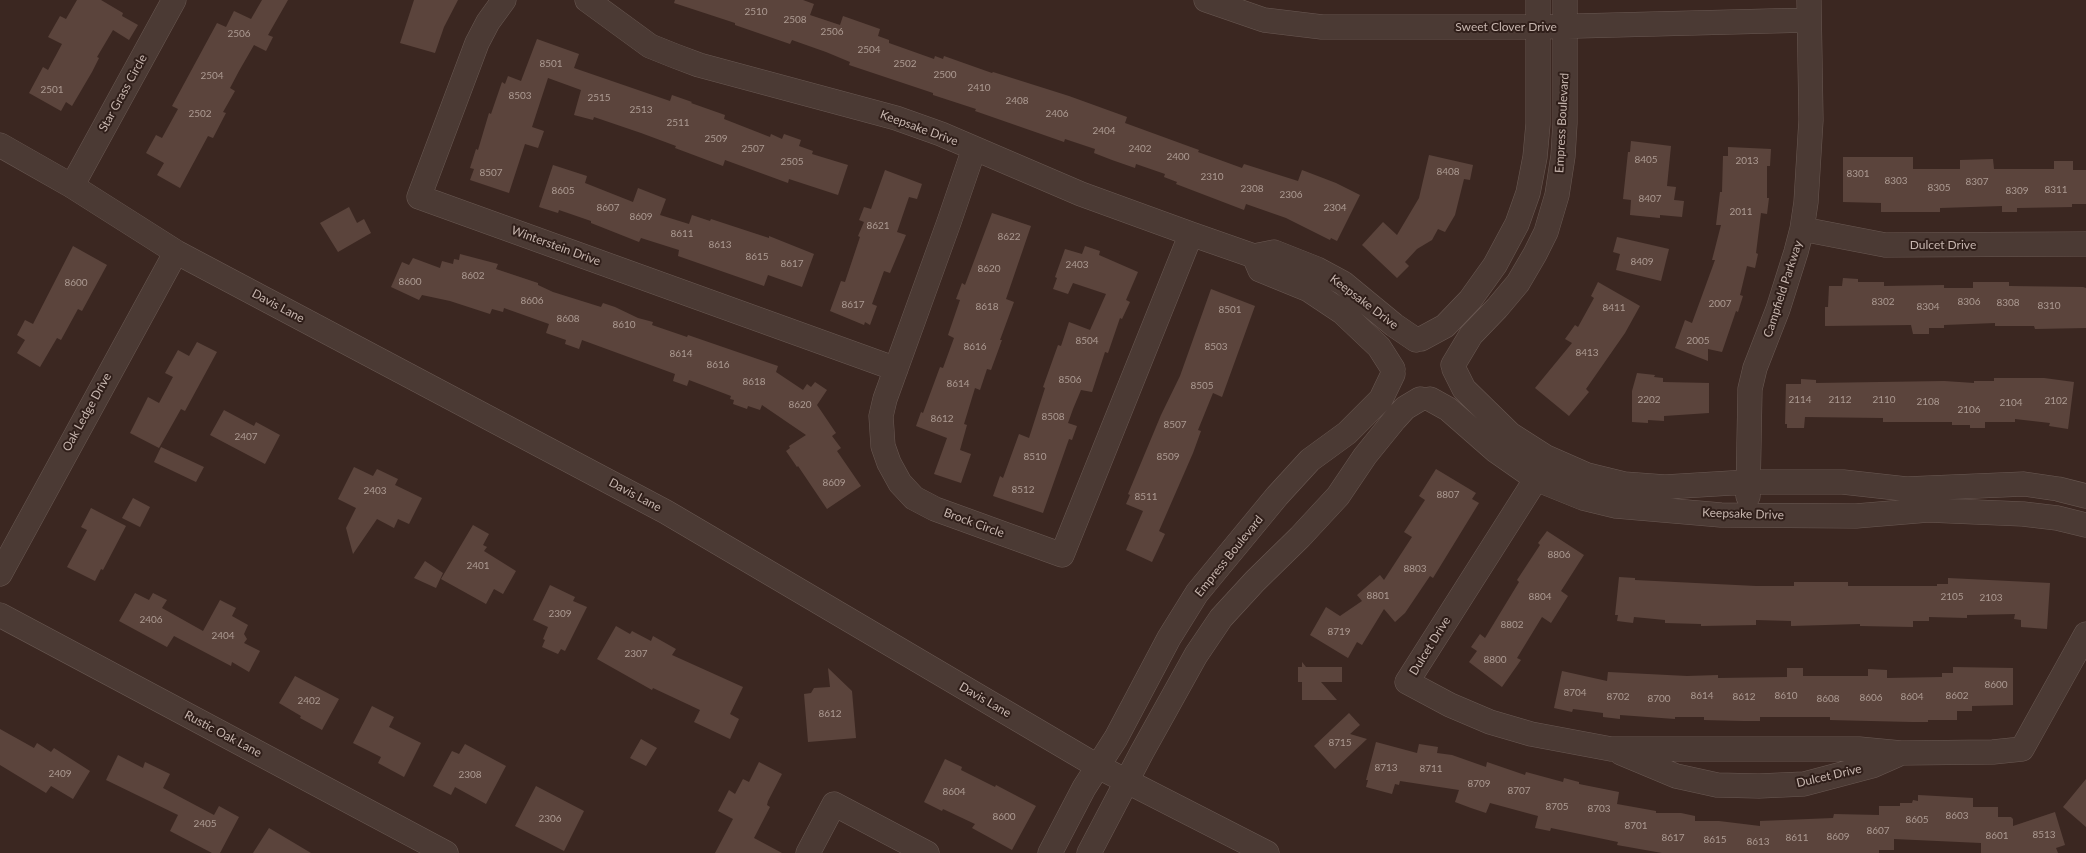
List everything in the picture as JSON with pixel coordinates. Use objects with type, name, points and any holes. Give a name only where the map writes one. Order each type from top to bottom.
[{"type":"street","name":"Star Grass Circle","points":[[72,186],[174,0]]},
{"type":"street","name":"Winterstein Drive","points":[[504,0],[488,22],[477,43],[420,197],[896,369]]},
{"type":"street","name":"Keepsake Drive","points":[[587,0],[650,46],[675,56],[708,68],[896,118],[941,134],[1081,194],[1192,234],[1254,256],[1274,252],[1317,269],[1342,284],[1394,325],[1419,339]]},
{"type":"street","name":"Sweet Clover Drive","points":[[1206,0],[1267,10],[1322,28],[1538,28],[1809,10]]},
{"type":"street","name":"Empress Boulevard","points":[[1419,339],[1445,326],[1470,300],[1495,265],[1517,224],[1528,193],[1535,157],[1538,124],[1538,0]]},
{"type":"street","name":"Empress Boulevard","points":[[1454,367],[1471,335],[1497,308],[1518,282],[1546,232],[1557,195],[1563,156],[1565,0]]},
{"type":"street","name":"Campfield Parkway","points":[[1749,516],[1750,389],[1755,368],[1789,276],[1802,229],[1810,143],[1809,10]]},
{"type":"street","name":"Davis Lane","points":[[0,145],[72,186],[176,252],[666,512],[1097,766],[1267,853]]},
{"type":"street","name":"Brock Circle","points":[[974,149],[950,222],[885,399],[881,416],[883,446],[889,463],[900,483],[914,498],[934,509],[1062,555],[1192,234]]},
{"type":"street","name":"Dulcet Drive","points":[[1802,229],[1885,245],[2086,244]]},
{"type":"street","name":"Oak Ledge Drive","points":[[0,574],[176,252]]},
{"type":"street","name":"Keepsake Drive","points":[[1254,256],[1260,270],[1309,290],[1348,317],[1379,347],[1393,371]]},
{"type":"street","points":[[1425,399],[1410,396],[1402,391],[1396,383],[1393,371],[1396,354],[1402,346],[1419,339],[1440,343],[1447,350],[1464,389],[1510,434],[1546,457],[1587,475],[1624,484],[1665,487],[1748,482],[1843,482],[1906,488],[2024,484],[2058,488],[2086,496]]},
{"type":"street","points":[[1089,853],[1196,655],[1221,618],[1254,581],[1300,537],[1338,496],[1366,456],[1405,408],[1440,395],[1447,388],[1452,379],[1454,367]]},
{"type":"street","name":"Empress Boulevard","points":[[1050,853],[1097,766],[1116,738],[1169,638],[1197,593],[1277,496],[1310,460],[1347,433],[1381,399],[1393,371]]},
{"type":"street","name":"Keepsake Drive","points":[[1425,399],[1448,409],[1496,451],[1536,479],[1584,498],[1616,506],[1749,516],[1856,516],[1928,510],[2023,514],[2057,518],[2086,525]]},
{"type":"street","name":"Dulcet Drive","points":[[1536,479],[1407,682],[1450,705],[1490,722],[1540,736],[1610,749],[1859,749],[1901,753],[1993,752],[2022,749],[2086,634]]},
{"type":"street","name":"Rustic Oak Lane","points":[[0,615],[446,853]]},
{"type":"street","name":"Dulcet Drive","points":[[1610,749],[1676,776],[1716,785],[1759,786],[1804,784],[1872,766],[1901,753]]},
{"type":"street","points":[[808,853],[834,804],[928,853]]},
{"type":"building","points":[[77,0],[101,0],[123,13],[122,16],[138,25],[129,40],[113,30],[72,106],[66,102],[61,111],[29,93],[43,67],[48,70],[62,44],[48,37],[60,16],[66,19]]},
{"type":"building","points":[[262,0],[288,0],[268,35],[273,37],[266,51],[254,45],[239,71],[230,88],[235,91],[223,112],[226,113],[213,138],[208,136],[180,188],[157,175],[164,163],[146,153],[156,135],[162,138],[178,109],[172,106],[217,23],[226,27],[234,11],[251,19]]},
{"type":"building","points":[[414,0],[458,0],[444,27],[435,53],[400,43]]},
{"type":"building","points":[[675,0],[803,0],[814,4],[810,15],[840,25],[843,16],[880,29],[878,36],[889,40],[889,43],[934,59],[935,56],[943,59],[944,56],[992,73],[1069,96],[1127,117],[1125,123],[1242,168],[1244,164],[1298,181],[1302,170],[1336,183],[1360,195],[1337,241],[1331,238],[1330,240],[1286,218],[1246,204],[1244,210],[1176,184],[1177,182],[1164,177],[1165,174],[1136,164],[1135,168],[1112,160],[1094,153],[1095,149],[1065,139],[1064,142],[975,111],[976,109],[933,95],[933,93],[849,65],[850,62],[826,52],[792,40],[790,44],[674,3]]},
{"type":"building","points":[[537,39],[579,54],[574,68],[670,101],[672,95],[692,102],[725,115],[724,119],[770,137],[771,134],[782,139],[784,134],[801,140],[799,146],[813,151],[812,154],[848,165],[838,195],[789,179],[788,183],[725,160],[723,166],[641,133],[594,117],[593,120],[574,115],[581,90],[548,78],[532,127],[544,131],[538,148],[525,144],[509,193],[470,180],[474,169],[470,168],[476,149],[478,150],[489,113],[491,114],[502,82],[505,84],[508,76],[521,81]]},
{"type":"building","points":[[1631,141],[1671,146],[1667,186],[1676,187],[1674,200],[1684,201],[1682,217],[1660,215],[1660,218],[1630,215],[1631,200],[1623,199]]},
{"type":"building","points":[[1728,147],[1771,149],[1770,166],[1767,166],[1767,198],[1769,198],[1767,214],[1761,213],[1755,268],[1747,266],[1740,295],[1743,296],[1722,352],[1708,349],[1708,361],[1675,348],[1685,320],[1692,323],[1715,260],[1712,260],[1721,225],[1716,225],[1720,192],[1722,192],[1723,156],[1728,156]]},
{"type":"building","points":[[1429,155],[1473,165],[1470,180],[1464,179],[1455,215],[1445,232],[1438,229],[1432,240],[1417,249],[1405,262],[1409,266],[1397,278],[1362,245],[1383,222],[1397,235],[1419,198]]},
{"type":"building","points":[[1843,157],[1913,157],[1913,169],[1960,169],[1960,160],[1993,159],[1994,169],[2054,169],[2054,161],[2073,161],[2073,170],[2086,170],[2086,204],[2072,204],[2072,207],[2017,208],[2017,212],[2002,212],[2002,206],[1940,208],[1940,212],[1881,212],[1881,203],[1843,202]]},
{"type":"building","points":[[553,165],[587,176],[585,183],[633,202],[638,188],[666,199],[660,215],[689,224],[692,215],[710,221],[711,219],[769,238],[769,236],[814,254],[802,287],[768,275],[764,286],[678,256],[679,250],[641,238],[639,242],[591,223],[591,221],[559,210],[558,213],[539,207]]},
{"type":"building","points":[[885,170],[922,184],[917,199],[909,197],[897,232],[906,235],[890,273],[884,271],[872,304],[877,306],[870,325],[865,322],[864,325],[830,311],[841,281],[845,282],[860,237],[858,236],[864,222],[859,220],[864,207],[871,209]]},
{"type":"building","points":[[349,207],[357,223],[364,219],[371,233],[338,252],[320,223]]},
{"type":"building","points":[[992,213],[1031,226],[1006,299],[1014,302],[1000,340],[1002,340],[991,370],[987,369],[980,390],[975,388],[964,424],[967,425],[960,450],[971,454],[961,483],[934,474],[947,438],[916,426],[921,412],[923,413],[940,367],[943,368],[954,338],[948,335],[960,300],[956,299],[962,283],[965,285]]},
{"type":"building","points":[[1617,237],[1669,249],[1661,281],[1616,270],[1620,254],[1613,252]]},
{"type":"building","points":[[73,246],[107,265],[82,311],[78,309],[61,340],[57,338],[40,367],[17,353],[25,340],[17,335],[25,320],[33,324]]},
{"type":"building","points":[[1085,246],[1100,251],[1099,255],[1138,272],[1126,300],[1130,302],[1122,319],[1120,318],[1108,353],[1105,352],[1092,392],[1081,390],[1073,409],[1068,423],[1077,426],[1072,440],[1069,439],[1043,513],[993,496],[1000,476],[1003,478],[1019,434],[1029,438],[1045,388],[1043,387],[1058,345],[1061,346],[1069,322],[1090,330],[1106,294],[1073,283],[1068,294],[1053,289],[1057,278],[1055,277],[1065,249],[1082,254]]},
{"type":"building","points":[[460,254],[498,264],[496,269],[538,283],[538,285],[553,292],[601,307],[603,303],[638,318],[653,322],[652,325],[687,337],[688,335],[778,366],[776,372],[803,390],[807,384],[811,387],[815,382],[827,390],[817,405],[836,433],[832,436],[841,448],[837,451],[861,486],[827,509],[786,451],[790,448],[789,446],[806,435],[762,405],[760,410],[748,406],[747,409],[733,404],[734,400],[730,399],[731,396],[689,380],[687,386],[673,381],[675,374],[582,340],[579,349],[565,344],[566,340],[546,333],[549,324],[504,308],[503,312],[492,309],[490,314],[450,301],[422,295],[419,300],[391,287],[402,262],[409,265],[413,258],[440,268],[442,261],[453,264],[454,259],[459,260]]},
{"type":"building","points":[[1843,278],[1858,279],[1858,282],[1884,282],[1884,286],[1944,285],[1944,288],[1973,288],[1973,282],[2009,282],[2009,286],[2083,287],[2086,288],[2086,328],[2035,329],[2034,326],[1995,326],[1995,323],[1944,325],[1944,328],[1929,328],[1929,334],[1913,334],[1911,325],[1825,326],[1825,307],[1828,307],[1829,286],[1842,286]]},
{"type":"building","points":[[1598,282],[1640,306],[1625,333],[1586,389],[1589,392],[1569,416],[1535,388],[1572,343],[1565,339],[1575,325],[1578,327],[1594,298],[1591,296]]},
{"type":"building","points":[[1211,289],[1255,306],[1222,397],[1213,393],[1198,430],[1201,431],[1193,453],[1159,531],[1165,534],[1152,562],[1126,550],[1143,511],[1126,504],[1130,495],[1128,494],[1161,415],[1180,376]]},
{"type":"building","points":[[197,342],[217,352],[185,411],[181,409],[159,448],[130,433],[148,397],[159,403],[173,377],[165,373],[178,350],[189,356]]},
{"type":"building","points":[[1637,373],[1655,375],[1654,377],[1663,378],[1663,382],[1709,383],[1709,413],[1664,416],[1664,421],[1648,420],[1648,423],[1632,422],[1632,391]]},
{"type":"building","points":[[1994,378],[2044,378],[2074,382],[2068,429],[2049,426],[2050,423],[2015,419],[2015,422],[1985,422],[1985,428],[1970,428],[1970,425],[1952,425],[1952,422],[1883,422],[1883,418],[1805,417],[1804,428],[1787,428],[1787,424],[1785,424],[1786,384],[1801,384],[1801,379],[1816,380],[1816,383],[1944,381],[1974,383],[1974,381],[1994,381]]},
{"type":"building","points":[[224,410],[254,426],[256,422],[280,435],[265,464],[210,435]]},
{"type":"building","points":[[161,447],[204,467],[196,482],[154,462]]},
{"type":"building","points":[[354,467],[373,476],[377,469],[398,479],[395,485],[422,498],[409,524],[398,519],[394,528],[377,519],[353,554],[346,528],[356,508],[338,499]]},
{"type":"building","points":[[1436,469],[1476,493],[1472,499],[1479,503],[1433,578],[1430,576],[1405,613],[1395,622],[1384,609],[1362,645],[1357,642],[1348,658],[1310,635],[1326,607],[1340,616],[1362,601],[1357,595],[1380,575],[1384,580],[1412,537],[1404,532],[1425,500],[1419,496]]},
{"type":"building","points":[[133,498],[150,507],[140,527],[122,518]]},
{"type":"building","points":[[91,508],[126,526],[103,570],[101,569],[95,581],[67,567],[87,530],[81,527]]},
{"type":"building","points":[[473,525],[489,534],[483,545],[487,547],[484,551],[516,571],[503,594],[494,589],[486,604],[441,579]]},
{"type":"building","points":[[1547,531],[1584,555],[1561,591],[1568,596],[1551,623],[1542,617],[1517,658],[1521,660],[1502,687],[1469,662],[1477,651],[1471,647],[1480,634],[1485,638],[1519,582],[1517,580],[1540,545],[1538,543]]},
{"type":"building","points":[[425,561],[443,573],[436,588],[414,578]]},
{"type":"building","points":[[1619,577],[1635,578],[1635,580],[1756,586],[1794,586],[1794,582],[1848,582],[1848,586],[1937,586],[1937,584],[1948,584],[1948,578],[2050,583],[2047,629],[2021,627],[2021,620],[2014,619],[2015,614],[1967,615],[1967,618],[1929,617],[1929,621],[1913,621],[1913,627],[1860,626],[1860,624],[1791,626],[1791,621],[1756,620],[1756,625],[1701,626],[1701,624],[1665,623],[1665,620],[1634,617],[1633,623],[1617,621],[1618,615],[1615,615]]},
{"type":"building","points":[[550,585],[575,597],[573,601],[587,607],[565,651],[561,649],[558,654],[542,647],[548,627],[533,620]]},
{"type":"building","points":[[135,593],[149,600],[153,593],[167,600],[162,608],[203,631],[220,600],[236,608],[232,616],[248,625],[244,634],[247,639],[244,643],[260,651],[249,672],[232,662],[231,666],[174,636],[167,647],[119,621]]},
{"type":"building","points":[[616,626],[630,634],[632,631],[651,641],[653,636],[676,649],[672,655],[743,687],[730,714],[739,719],[730,739],[694,722],[700,710],[653,688],[652,690],[597,659]]},
{"type":"building","points":[[1302,662],[1306,667],[1342,667],[1342,682],[1321,682],[1337,700],[1302,700],[1302,682],[1298,682],[1298,667],[1302,667]]},
{"type":"building","points":[[1953,667],[2013,668],[2013,705],[1972,706],[1972,711],[1957,711],[1957,720],[1928,720],[1928,722],[1830,720],[1830,717],[1760,717],[1760,721],[1744,721],[1704,720],[1704,717],[1675,717],[1675,719],[1620,715],[1620,719],[1603,717],[1603,713],[1573,709],[1572,712],[1554,708],[1562,671],[1607,681],[1608,672],[1687,676],[1718,675],[1718,678],[1787,677],[1787,668],[1803,668],[1803,676],[1868,676],[1868,669],[1887,670],[1887,678],[1942,677],[1942,673],[1953,673]]},
{"type":"building","points":[[828,668],[852,691],[856,738],[808,742],[804,694],[811,693],[814,688],[830,687]]},
{"type":"building","points":[[295,676],[339,699],[322,730],[300,718],[301,716],[279,703]]},
{"type":"building","points":[[372,706],[394,717],[389,727],[421,743],[404,777],[378,763],[381,757],[353,743]]},
{"type":"building","points":[[1349,713],[1360,725],[1350,734],[1367,739],[1335,769],[1314,746]]},
{"type":"building","points":[[0,729],[34,748],[37,743],[51,752],[54,748],[90,771],[73,799],[51,786],[46,793],[0,765]]},
{"type":"building","points":[[641,739],[657,748],[646,766],[630,758]]},
{"type":"building","points":[[1376,742],[1417,753],[1419,744],[1438,747],[1437,753],[1452,755],[1486,767],[1487,762],[1525,775],[1526,772],[1563,782],[1564,778],[1579,782],[1579,784],[1619,792],[1617,804],[1656,811],[1656,813],[1681,813],[1695,816],[1695,821],[1719,821],[1760,826],[1760,821],[1833,818],[1834,814],[1879,815],[1879,806],[1900,806],[1900,803],[1912,803],[1913,800],[1918,801],[1918,795],[1973,798],[1973,807],[1998,807],[1998,817],[2011,817],[2013,819],[2013,826],[2055,812],[2065,845],[2056,848],[2058,853],[1981,853],[1981,843],[1894,839],[1894,850],[1879,850],[1879,853],[1662,853],[1617,845],[1618,842],[1551,828],[1550,831],[1535,828],[1538,816],[1490,803],[1486,813],[1455,802],[1459,790],[1400,781],[1399,785],[1395,784],[1392,794],[1366,787],[1368,780],[1366,780]]},
{"type":"building","points":[[465,744],[506,766],[486,804],[455,787],[451,795],[433,786],[452,751],[459,754]]},
{"type":"building","points":[[118,755],[143,768],[145,762],[170,774],[163,788],[214,815],[219,806],[239,817],[220,853],[212,853],[170,831],[178,815],[106,780]]},
{"type":"building","points":[[945,759],[962,767],[961,770],[995,787],[996,785],[1036,806],[1012,850],[972,828],[975,824],[924,802]]},
{"type":"building","points":[[759,762],[782,774],[768,801],[767,805],[770,807],[754,838],[782,853],[715,853],[733,819],[718,811],[729,790],[735,794],[743,779],[749,782]]},
{"type":"building","points":[[2086,779],[2086,827],[2063,807]]},
{"type":"building","points":[[536,786],[584,811],[564,851],[515,826]]},
{"type":"building","points":[[269,828],[311,853],[253,853]]}]
